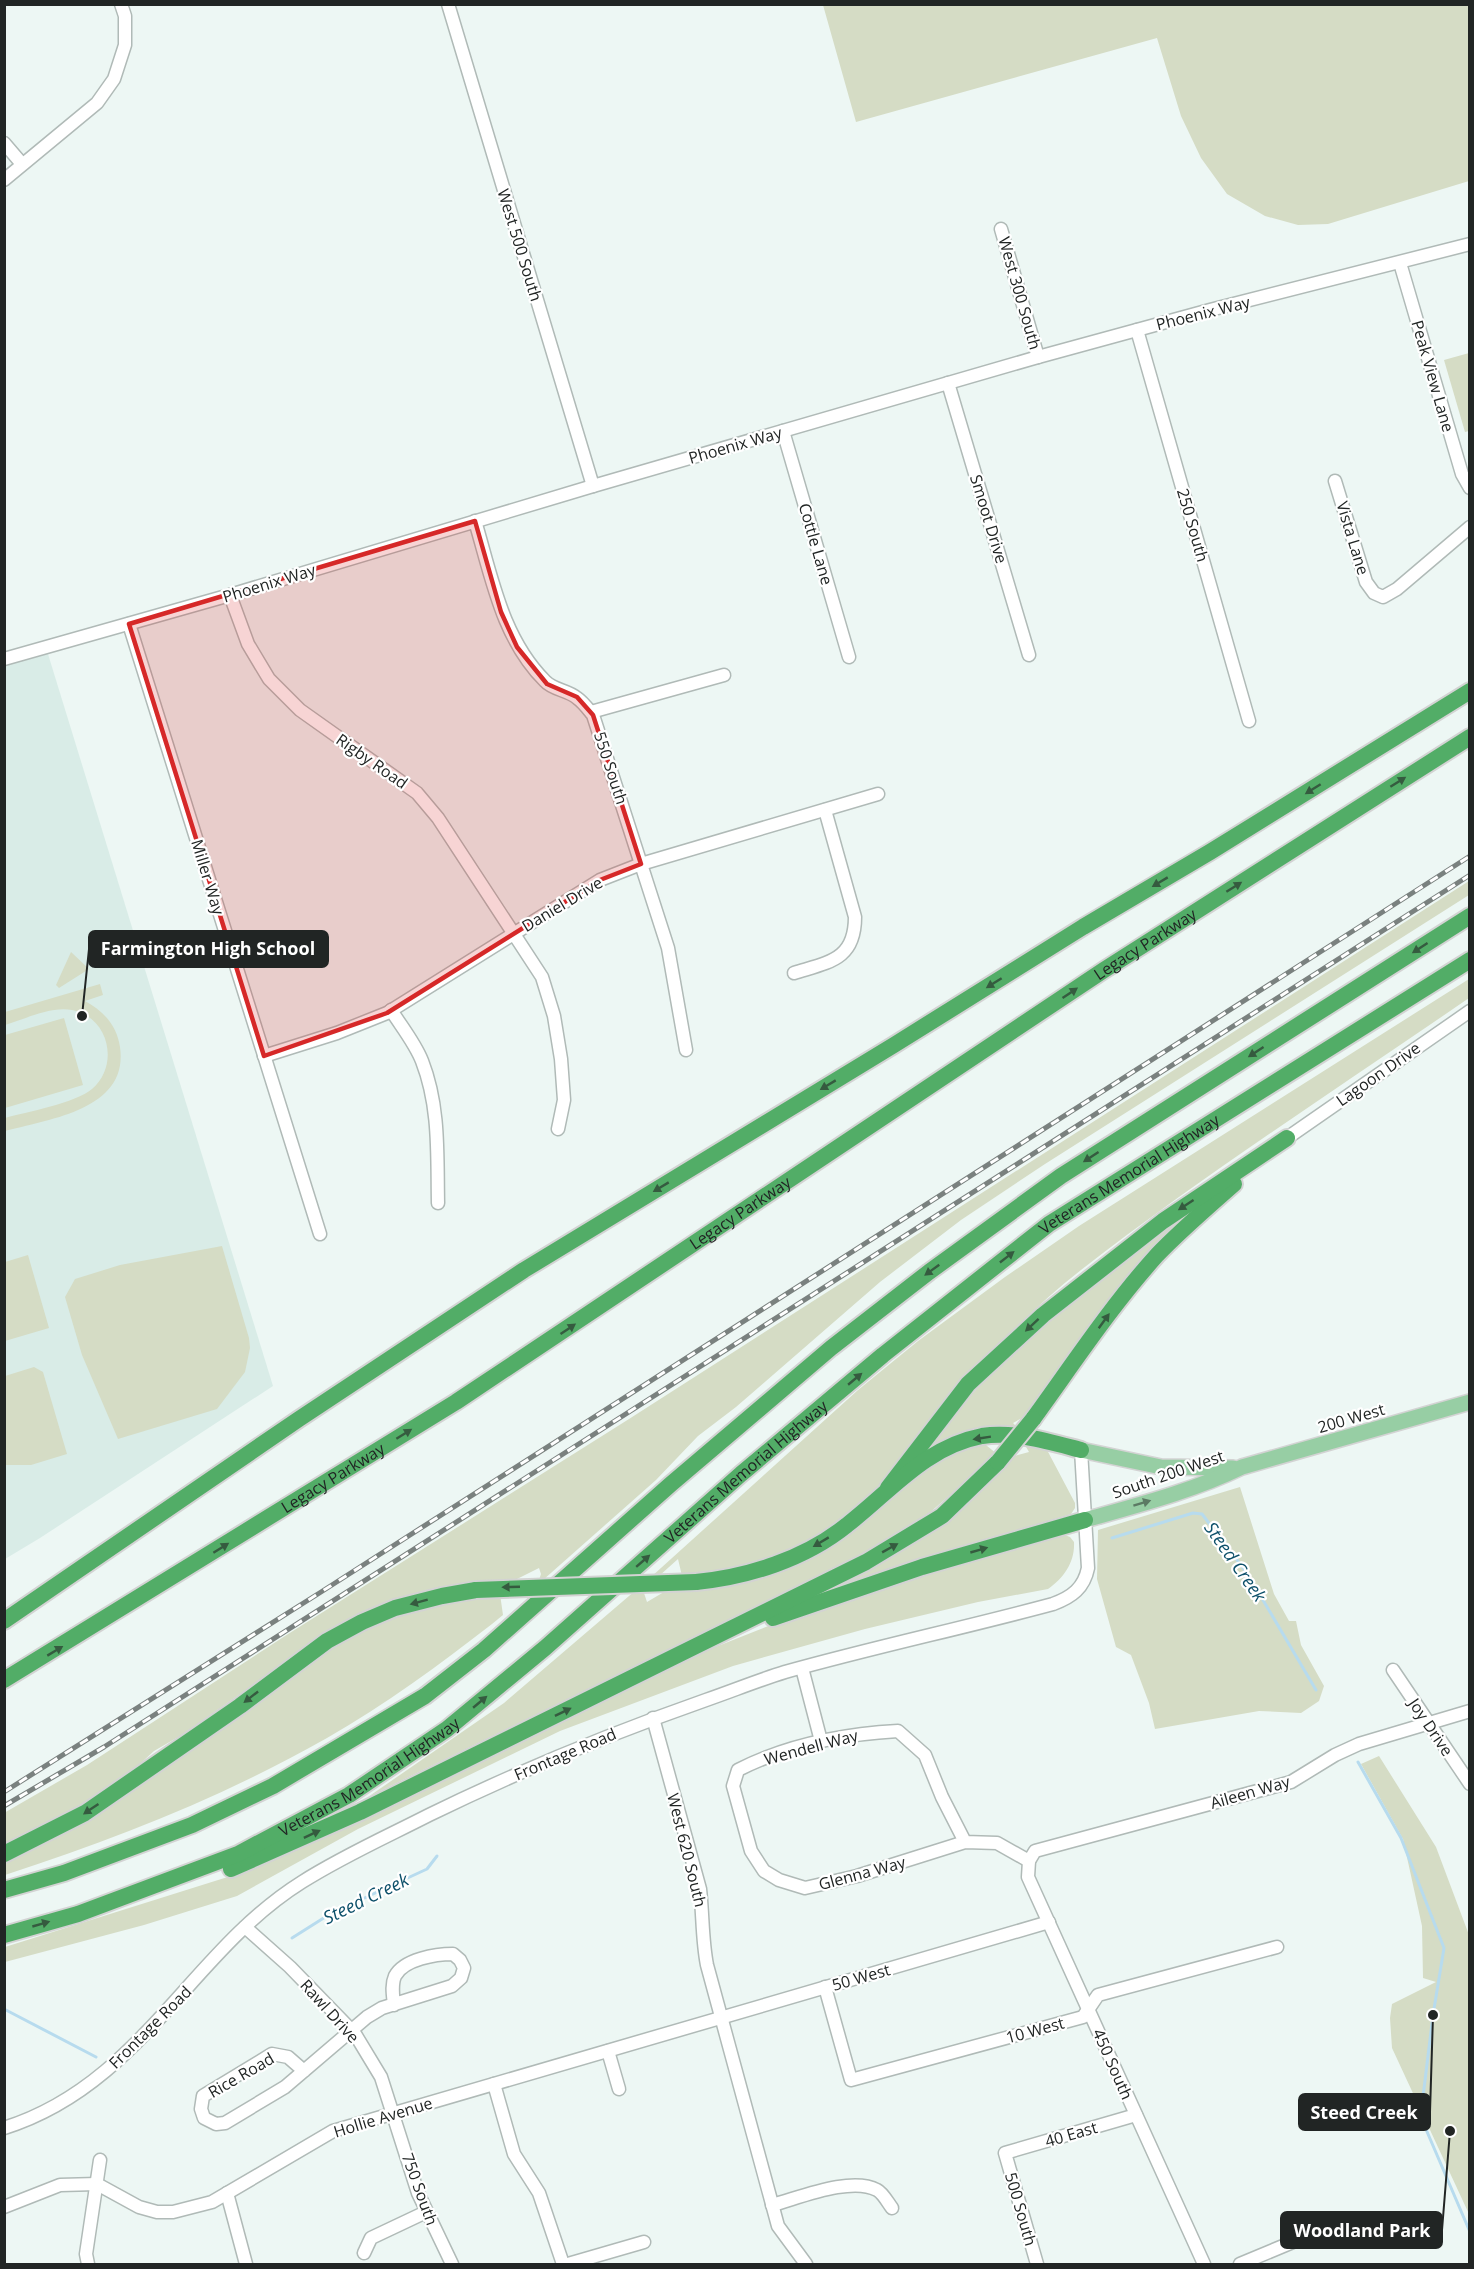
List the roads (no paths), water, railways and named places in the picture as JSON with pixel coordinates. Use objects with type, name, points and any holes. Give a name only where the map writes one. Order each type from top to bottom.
[{"type":"highway","points":[[4,1621],[308,1412],[524,1270],[884,1052],[1083,927],[1221,846],[1470,691]]},
{"type":"highway","name":"Legacy Parkway","points":[[4,1680],[466,1396],[1104,970],[1470,737]]},
{"type":"highway","name":"Veterans Memorial Highway","points":[[4,1890],[64,1873],[192,1825],[273,1786],[425,1696],[484,1650],[670,1484],[831,1348],[929,1272],[1061,1176],[1470,916]]},
{"type":"highway","name":"Veterans Memorial Highway","points":[[4,1935],[78,1914],[238,1854],[349,1795],[447,1729],[545,1648],[741,1474],[866,1370],[1049,1224],[1470,960]]},
{"type":"highway","points":[[78,1914],[230,1869],[292,1843],[707,1641],[903,1542],[942,1516],[998,1462],[1157,1255],[1198,1215],[1287,1138]]},
{"type":"highway","points":[[888,1488],[968,1384],[1043,1315],[1163,1221],[1287,1138]]},
{"type":"highway","points":[[4,1854],[85,1813],[240,1706],[327,1641],[362,1622],[395,1608],[476,1590],[696,1582],[741,1576],[804,1552],[845,1527],[915,1465],[959,1443],[984,1436],[1021,1437],[1081,1450]]},
{"type":"highway","points":[[707,1641],[922,1567],[1086,1520]]},
{"type":"main road","name":"200 West","points":[[1242,1467],[1470,1402]]},
{"type":"main road","name":"South 200 West","points":[[1081,1450],[1161,1467],[1205,1469],[1242,1467]]},
{"type":"main road","name":"South 200 West","points":[[1086,1520],[1227,1475],[1242,1467]]},
{"type":"street","points":[[4,180],[97,103],[114,79],[125,45],[125,16],[121,4]]},
{"type":"street","name":"West 500 South","points":[[448,4],[593,486]]},
{"type":"street","points":[[4,143],[22,164]]},
{"type":"street","name":"West 300 South","points":[[1001,229],[1038,357]]},
{"type":"street","name":"Phoenix Way","points":[[4,659],[230,595],[593,486],[1038,357],[1470,244]]},
{"type":"street","name":"Peak View Lane","points":[[1400,263],[1462,474],[1470,488]]},
{"type":"street","name":"250 South","points":[[1137,330],[1250,720]]},
{"type":"street","name":"Smoot Drive","points":[[948,383],[1029,655]]},
{"type":"street","name":"Cottle Lane","points":[[783,431],[849,657]]},
{"type":"street","name":"Vista Lane","points":[[1335,481],[1366,582],[1374,593],[1383,597],[1397,589],[1470,527]]},
{"type":"street","name":"550 South","points":[[475,521],[501,612],[517,647],[530,666],[547,684],[577,697],[591,712],[609,759],[668,948],[686,1050]]},
{"type":"street","name":"Rigby Road","points":[[230,595],[248,644],[269,679],[300,710],[417,794],[438,818],[542,977],[554,1016],[561,1059],[564,1100],[558,1129]]},
{"type":"street","name":"Miller Way","points":[[129,624],[320,1234]]},
{"type":"street","points":[[591,712],[724,675]]},
{"type":"street","name":"Daniel Drive","points":[[264,1056],[346,1029],[391,1010],[600,880],[641,864],[878,794]]},
{"type":"street","points":[[794,973],[838,957],[849,947],[855,935],[855,917],[825,810]]},
{"type":"street","points":[[391,1010],[421,1059],[433,1091],[437,1133],[438,1203]]},
{"type":"street","name":"Lagoon Drive","points":[[1287,1138],[1470,1011]]},
{"type":"street","name":"Frontage Road","points":[[4,2128],[38,2116],[77,2093],[121,2059],[245,1927],[298,1885],[334,1862],[483,1789],[653,1718],[802,1668],[1062,1601],[1076,1592],[1086,1576],[1088,1563],[1081,1450]]},
{"type":"street","points":[[802,1668],[821,1741]]},
{"type":"street","name":"Joy Drive","points":[[1393,1670],[1470,1784]]},
{"type":"street","name":"Aileen Way","points":[[1029,1861],[1035,1851],[1291,1782],[1359,1744],[1470,1712]]},
{"type":"street","name":"West 620 South","points":[[653,1718],[700,1889],[703,1916],[702,1941],[772,2205],[778,2226],[806,2265]]},
{"type":"street","name":"Wendell Way","points":[[738,1770],[752,1762],[821,1741],[864,1733],[898,1731],[925,1755],[942,1797],[965,1842]]},
{"type":"street","name":"Glenna Way","points":[[738,1770],[733,1786],[751,1851],[764,1871],[779,1880],[805,1888],[857,1876],[965,1842],[996,1843],[1029,1861]]},
{"type":"street","name":"450 South","points":[[1029,1861],[1028,1877],[1204,2265]]},
{"type":"street","name":"50 West","points":[[674,2031],[1049,1922]]},
{"type":"street","name":"Rawl Drive","points":[[245,1927],[290,1967],[351,2030],[381,2077],[394,2112]]},
{"type":"street","name":"10 West","points":[[825,1987],[851,2080],[1083,2017],[1098,1995],[1277,1947]]},
{"type":"street","name":"Rice Road","points":[[304,2072],[288,2056],[272,2054],[203,2096],[201,2109],[204,2118],[216,2124],[225,2123],[285,2087],[304,2072],[367,2017],[394,2005],[452,1986],[462,1978],[464,1968],[460,1960],[453,1954],[441,1954],[412,1962],[399,1970],[392,1989],[394,2005]]},
{"type":"street","name":"Hollie Avenue","points":[[4,2207],[60,2185],[97,2184],[139,2206],[157,2212],[173,2212],[212,2202],[333,2131],[674,2031]]},
{"type":"street","points":[[608,2051],[620,2089]]},
{"type":"street","points":[[494,2084],[514,2154],[539,2193],[563,2265]]},
{"type":"street","name":"750 South","points":[[394,2112],[418,2193],[452,2265]]},
{"type":"street","name":"40 East","points":[[1005,2153],[1136,2115]]},
{"type":"street","name":"500 South","points":[[1005,2153],[1037,2265]]},
{"type":"street","points":[[88,2265],[86,2254],[100,2160]]},
{"type":"street","points":[[772,2205],[840,2187],[860,2185],[878,2190],[892,2208]]},
{"type":"street","points":[[227,2193],[246,2265]]},
{"type":"street","points":[[364,2253],[371,2238],[426,2212]]},
{"type":"street","points":[[1240,2265],[1300,2239]]},
{"type":"street","points":[[568,2265],[644,2242]]},
{"type":"waterway","name":"Steed Creek","points":[[1112,1538],[1193,1513],[1202,1514],[1247,1573],[1316,1690]]},
{"type":"waterway","name":"Steed Creek","points":[[1358,1762],[1401,1838],[1444,1948],[1433,2015],[1422,2120],[1470,2232]]},
{"type":"waterway","name":"Steed Creek","points":[[292,1938],[330,1914],[427,1869],[437,1856]]},
{"type":"waterway","name":"Steed Creek","points":[[4,2009],[96,2057]]},
{"type":"railway","points":[[4,1792],[321,1592],[1470,856]]},
{"type":"railway","points":[[4,1806],[104,1747],[1470,875]]},
{"type":"place","name":"Farmington High School","points":[[82,1016]]},
{"type":"place","name":"Steed Creek","points":[[1433,2015]]},
{"type":"place","name":"Woodland Park","points":[[1450,2131]]}]
